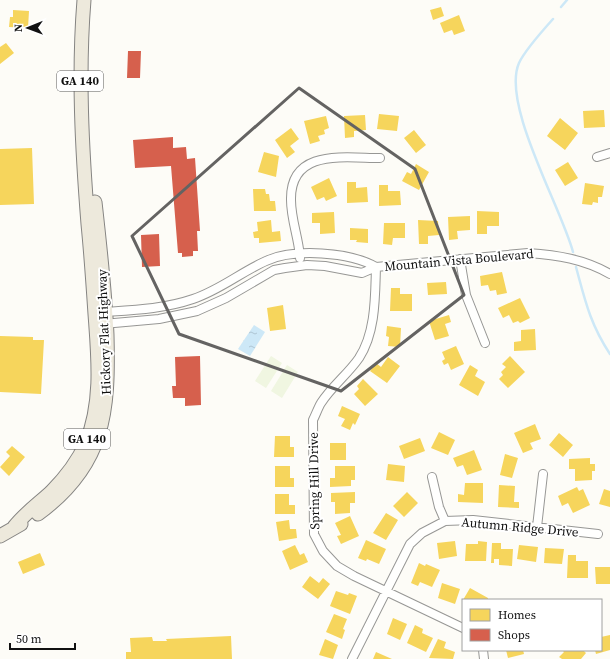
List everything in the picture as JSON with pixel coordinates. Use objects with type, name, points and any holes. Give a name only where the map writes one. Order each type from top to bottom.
[{"type":"main road","name":"Hickory Flat Highway","points":[[0,536],[14,527],[24,513],[60,482],[76,461],[86,441],[93,420],[97,392],[101,318],[86,189],[80,66],[84,0]]},
{"type":"street","points":[[597,157],[610,153]]},
{"type":"street","points":[[301,266],[291,201],[291,188],[296,176],[305,167],[327,158],[380,158]]},
{"type":"street","name":"Mountain Vista Boulevard","points":[[101,318],[159,319],[197,310],[226,298],[274,270],[301,266],[325,266],[362,273],[376,267],[528,253],[579,260],[610,274]]},
{"type":"street","name":"Mountain Vista Boulevard","points":[[101,318],[179,304],[205,295],[266,261],[278,257],[300,254],[330,255],[364,260],[376,267]]},
{"type":"street","points":[[460,259],[466,295],[485,343]]},
{"type":"street","name":"Spring Hill Drive","points":[[376,267],[375,298],[371,326],[360,357],[321,403],[313,420],[314,534],[323,551],[338,566],[354,576],[462,628]]},
{"type":"street","points":[[537,527],[543,474]]},
{"type":"street","points":[[432,477],[438,507],[445,521]]},
{"type":"street","name":"Autumn Ridge Drive","points":[[352,659],[410,544],[422,533],[445,521],[473,520],[598,534]]},
{"type":"highlighted area","points":[[299,88],[415,169],[464,295],[341,391],[179,334],[132,236]]},
{"type":"green space","points":[[271,356],[282,363],[266,388],[255,381]]},
{"type":"green space","points":[[287,365],[298,372],[282,398],[271,391]]},
{"type":"water","points":[[254,325],[265,332],[250,356],[238,349]]},
{"type":"building: Homes","points":[[441,7],[444,16],[433,20],[430,10]]},
{"type":"building: Homes","points":[[13,10],[29,11],[28,28],[9,27],[10,17],[13,17]]},
{"type":"building: Homes","points":[[459,15],[465,31],[454,35],[452,30],[444,33],[440,23]]},
{"type":"building: Homes","points":[[6,43],[14,53],[0,64],[0,47]]},
{"type":"building: Homes","points":[[604,110],[605,127],[584,128],[583,111]]},
{"type":"building: Homes","points":[[379,114],[399,116],[397,131],[377,129]]},
{"type":"building: Homes","points":[[365,115],[366,130],[354,131],[354,137],[345,138],[344,116]]},
{"type":"building: Homes","points":[[326,116],[329,128],[324,130],[325,134],[318,136],[320,141],[310,144],[304,121]]},
{"type":"building: Homes","points":[[560,118],[578,133],[565,150],[547,136]]},
{"type":"building: Homes","points":[[291,128],[299,139],[290,146],[295,152],[287,158],[275,140]]},
{"type":"building: Homes","points":[[414,130],[426,145],[416,153],[404,138]]},
{"type":"building: Homes","points":[[32,148],[34,204],[0,205],[0,149]]},
{"type":"building: Homes","points":[[264,152],[279,156],[276,177],[258,172]]},
{"type":"building: Homes","points":[[568,162],[578,178],[565,186],[555,170]]},
{"type":"building: Homes","points":[[416,164],[429,172],[419,190],[402,181],[407,172],[411,174]]},
{"type":"building: Homes","points":[[329,178],[337,196],[326,201],[324,197],[317,200],[311,187]]},
{"type":"building: Homes","points":[[347,182],[356,182],[356,188],[367,187],[368,202],[347,203]]},
{"type":"building: Homes","points":[[585,183],[604,186],[602,197],[598,197],[598,203],[593,202],[592,205],[582,204]]},
{"type":"building: Homes","points":[[379,185],[388,185],[388,191],[400,191],[401,205],[379,206]]},
{"type":"building: Homes","points":[[253,189],[265,189],[266,194],[269,194],[270,201],[275,201],[276,211],[254,211]]},
{"type":"building: Homes","points":[[477,211],[499,212],[499,226],[487,226],[487,234],[477,234]]},
{"type":"building: Homes","points":[[334,212],[335,233],[320,234],[320,223],[312,223],[312,213]]},
{"type":"building: Homes","points":[[470,216],[470,230],[457,231],[458,239],[449,240],[448,217]]},
{"type":"building: Homes","points":[[271,220],[272,232],[280,231],[281,241],[259,243],[259,238],[254,238],[253,232],[258,231],[257,222]]},
{"type":"building: Homes","points":[[418,220],[438,221],[439,235],[428,236],[428,244],[419,244]]},
{"type":"building: Homes","points":[[384,223],[405,223],[405,238],[393,238],[392,245],[383,244]]},
{"type":"building: Homes","points":[[350,228],[368,229],[368,243],[350,240]]},
{"type":"building: Homes","points":[[502,272],[507,293],[497,295],[496,290],[490,291],[488,285],[481,286],[480,276]]},
{"type":"building: Homes","points":[[446,282],[447,294],[428,295],[427,283]]},
{"type":"building: Homes","points":[[391,288],[400,288],[400,294],[412,294],[412,311],[390,311]]},
{"type":"building: Homes","points":[[520,298],[530,318],[520,323],[518,321],[513,323],[509,315],[503,318],[498,308]]},
{"type":"building: Homes","points":[[283,305],[286,329],[270,331],[267,308]]},
{"type":"building: Homes","points":[[449,315],[451,322],[445,324],[449,336],[435,340],[429,321]]},
{"type":"building: Homes","points":[[387,326],[401,328],[400,347],[388,346],[389,337],[386,336]]},
{"type":"building: Homes","points":[[535,329],[536,350],[514,351],[514,342],[521,341],[521,330]]},
{"type":"building: Homes","points":[[0,336],[33,337],[33,340],[44,340],[41,394],[0,392]]},
{"type":"building: Homes","points":[[456,346],[464,364],[451,370],[448,363],[444,365],[442,361],[445,359],[442,352]]},
{"type":"building: Homes","points":[[510,356],[525,372],[508,388],[499,379],[503,375],[501,372],[506,367],[502,364]]},
{"type":"building: Homes","points":[[388,357],[400,366],[387,383],[370,371],[376,363],[381,367]]},
{"type":"building: Homes","points":[[470,365],[478,370],[475,376],[485,382],[478,396],[459,385]]},
{"type":"building: Homes","points":[[363,379],[378,394],[365,406],[354,394],[359,389],[357,386]]},
{"type":"building: Homes","points":[[342,406],[360,414],[355,425],[353,423],[350,430],[341,426],[345,419],[338,416]]},
{"type":"building: Homes","points":[[535,424],[541,439],[530,443],[533,449],[523,453],[514,433]]},
{"type":"building: Homes","points":[[439,432],[455,440],[448,455],[431,448]]},
{"type":"building: Homes","points":[[559,433],[573,445],[563,457],[549,445]]},
{"type":"building: Homes","points":[[275,436],[290,436],[290,447],[294,447],[294,457],[274,457]]},
{"type":"building: Homes","points":[[420,438],[425,451],[404,459],[399,446]]},
{"type":"building: Homes","points":[[330,443],[346,443],[346,460],[330,460]]},
{"type":"building: Homes","points":[[12,446],[25,457],[9,476],[0,467],[10,456],[6,452]]},
{"type":"building: Homes","points":[[474,450],[482,470],[467,475],[463,465],[457,467],[453,458]]},
{"type":"building: Homes","points":[[505,454],[518,458],[512,478],[500,475]]},
{"type":"building: Homes","points":[[590,458],[590,464],[595,464],[595,471],[592,471],[592,480],[575,481],[575,469],[569,469],[569,459]]},
{"type":"building: Homes","points":[[388,464],[405,466],[404,482],[386,480]]},
{"type":"building: Homes","points":[[275,466],[290,466],[290,478],[294,478],[294,487],[275,487]]},
{"type":"building: Homes","points":[[335,466],[355,466],[355,480],[351,480],[351,486],[330,487],[330,478],[335,478]]},
{"type":"building: Homes","points":[[465,483],[483,483],[483,503],[458,502],[458,494],[464,495]]},
{"type":"building: Homes","points":[[499,485],[515,486],[514,502],[519,502],[519,508],[498,507]]},
{"type":"building: Homes","points":[[577,487],[579,491],[583,489],[590,505],[573,513],[568,503],[562,506],[558,496]]},
{"type":"building: Homes","points":[[604,489],[610,491],[610,507],[599,504]]},
{"type":"building: Homes","points":[[355,492],[355,503],[350,503],[350,513],[335,514],[335,502],[331,502],[331,493]]},
{"type":"building: Homes","points":[[407,492],[418,503],[404,517],[393,506]]},
{"type":"building: Homes","points":[[275,494],[289,494],[289,505],[295,505],[295,514],[275,514]]},
{"type":"building: Homes","points":[[386,513],[398,520],[386,540],[373,533]]},
{"type":"building: Homes","points":[[350,516],[359,536],[341,544],[337,536],[341,535],[335,523]]},
{"type":"building: Homes","points":[[289,520],[290,529],[296,529],[297,538],[279,541],[276,522]]},
{"type":"building: Homes","points":[[366,540],[386,549],[379,564],[367,559],[366,561],[358,558]]},
{"type":"building: Homes","points":[[455,541],[457,556],[439,559],[437,543]]},
{"type":"building: Homes","points":[[478,541],[487,542],[486,561],[465,561],[466,544],[478,544]]},
{"type":"building: Homes","points":[[492,543],[501,543],[501,549],[513,549],[512,566],[499,565],[499,559],[494,559],[494,563],[491,563]]},
{"type":"building: Homes","points":[[295,545],[300,555],[304,553],[308,562],[290,570],[282,551]]},
{"type":"building: Homes","points":[[519,545],[538,547],[536,562],[517,559]]},
{"type":"building: Homes","points":[[545,548],[564,549],[562,564],[544,563]]},
{"type":"building: Homes","points":[[40,553],[45,565],[23,574],[18,562]]},
{"type":"building: Homes","points":[[568,555],[576,555],[576,561],[588,561],[588,578],[567,578]]},
{"type":"building: Homes","points":[[419,563],[425,566],[426,564],[440,570],[432,587],[420,582],[418,586],[411,583]]},
{"type":"building: Homes","points":[[595,567],[610,567],[610,584],[596,584]]},
{"type":"building: Homes","points":[[310,576],[319,583],[323,578],[330,584],[318,599],[302,587]]},
{"type":"building: Homes","points":[[442,583],[460,589],[455,604],[438,598]]},
{"type":"building: Homes","points":[[470,588],[488,598],[488,599],[464,599]]},
{"type":"building: Homes","points":[[336,591],[357,596],[350,614],[330,606]]},
{"type":"building: Homes","points":[[334,614],[347,619],[343,629],[345,630],[342,639],[326,632]]},
{"type":"building: Homes","points":[[393,618],[407,624],[400,640],[387,634]]},
{"type":"building: Homes","points":[[415,625],[423,629],[422,633],[433,638],[426,652],[407,643]]},
{"type":"building: Homes","points":[[610,635],[610,650],[596,654],[595,651],[602,651],[602,637]]},
{"type":"building: Homes","points":[[231,636],[232,659],[126,659],[126,652],[131,652],[130,638],[152,637],[153,641],[167,641],[166,639]]},
{"type":"building: Homes","points":[[325,639],[338,645],[333,659],[319,655]]},
{"type":"building: Homes","points":[[438,639],[446,642],[444,648],[455,652],[453,659],[429,658]]},
{"type":"building: Homes","points":[[506,651],[523,651],[524,654],[508,658]]},
{"type":"building: Homes","points":[[563,651],[584,651],[586,653],[581,659],[562,659],[559,657],[564,652]]},
{"type":"building: Homes","points":[[376,652],[392,659],[373,659]]},
{"type":"building: Shops","points":[[128,51],[141,51],[140,78],[127,78]]},
{"type":"building: Shops","points":[[173,137],[173,148],[186,147],[187,159],[195,158],[200,231],[197,231],[198,251],[193,251],[193,256],[182,257],[182,253],[178,253],[171,166],[135,168],[133,140]]},
{"type":"building: Shops","points":[[159,234],[160,266],[142,267],[141,235]]},
{"type":"building: Shops","points":[[200,356],[201,405],[185,406],[185,398],[173,398],[172,386],[176,386],[175,357]]},
{"type":"waterway","points":[[561,7],[567,0]]},
{"type":"waterway","points":[[553,19],[534,41],[519,63],[516,81],[518,104],[525,129],[573,252]]},
{"type":"waterway","points":[[576,267],[585,301],[593,322],[610,354]]}]
